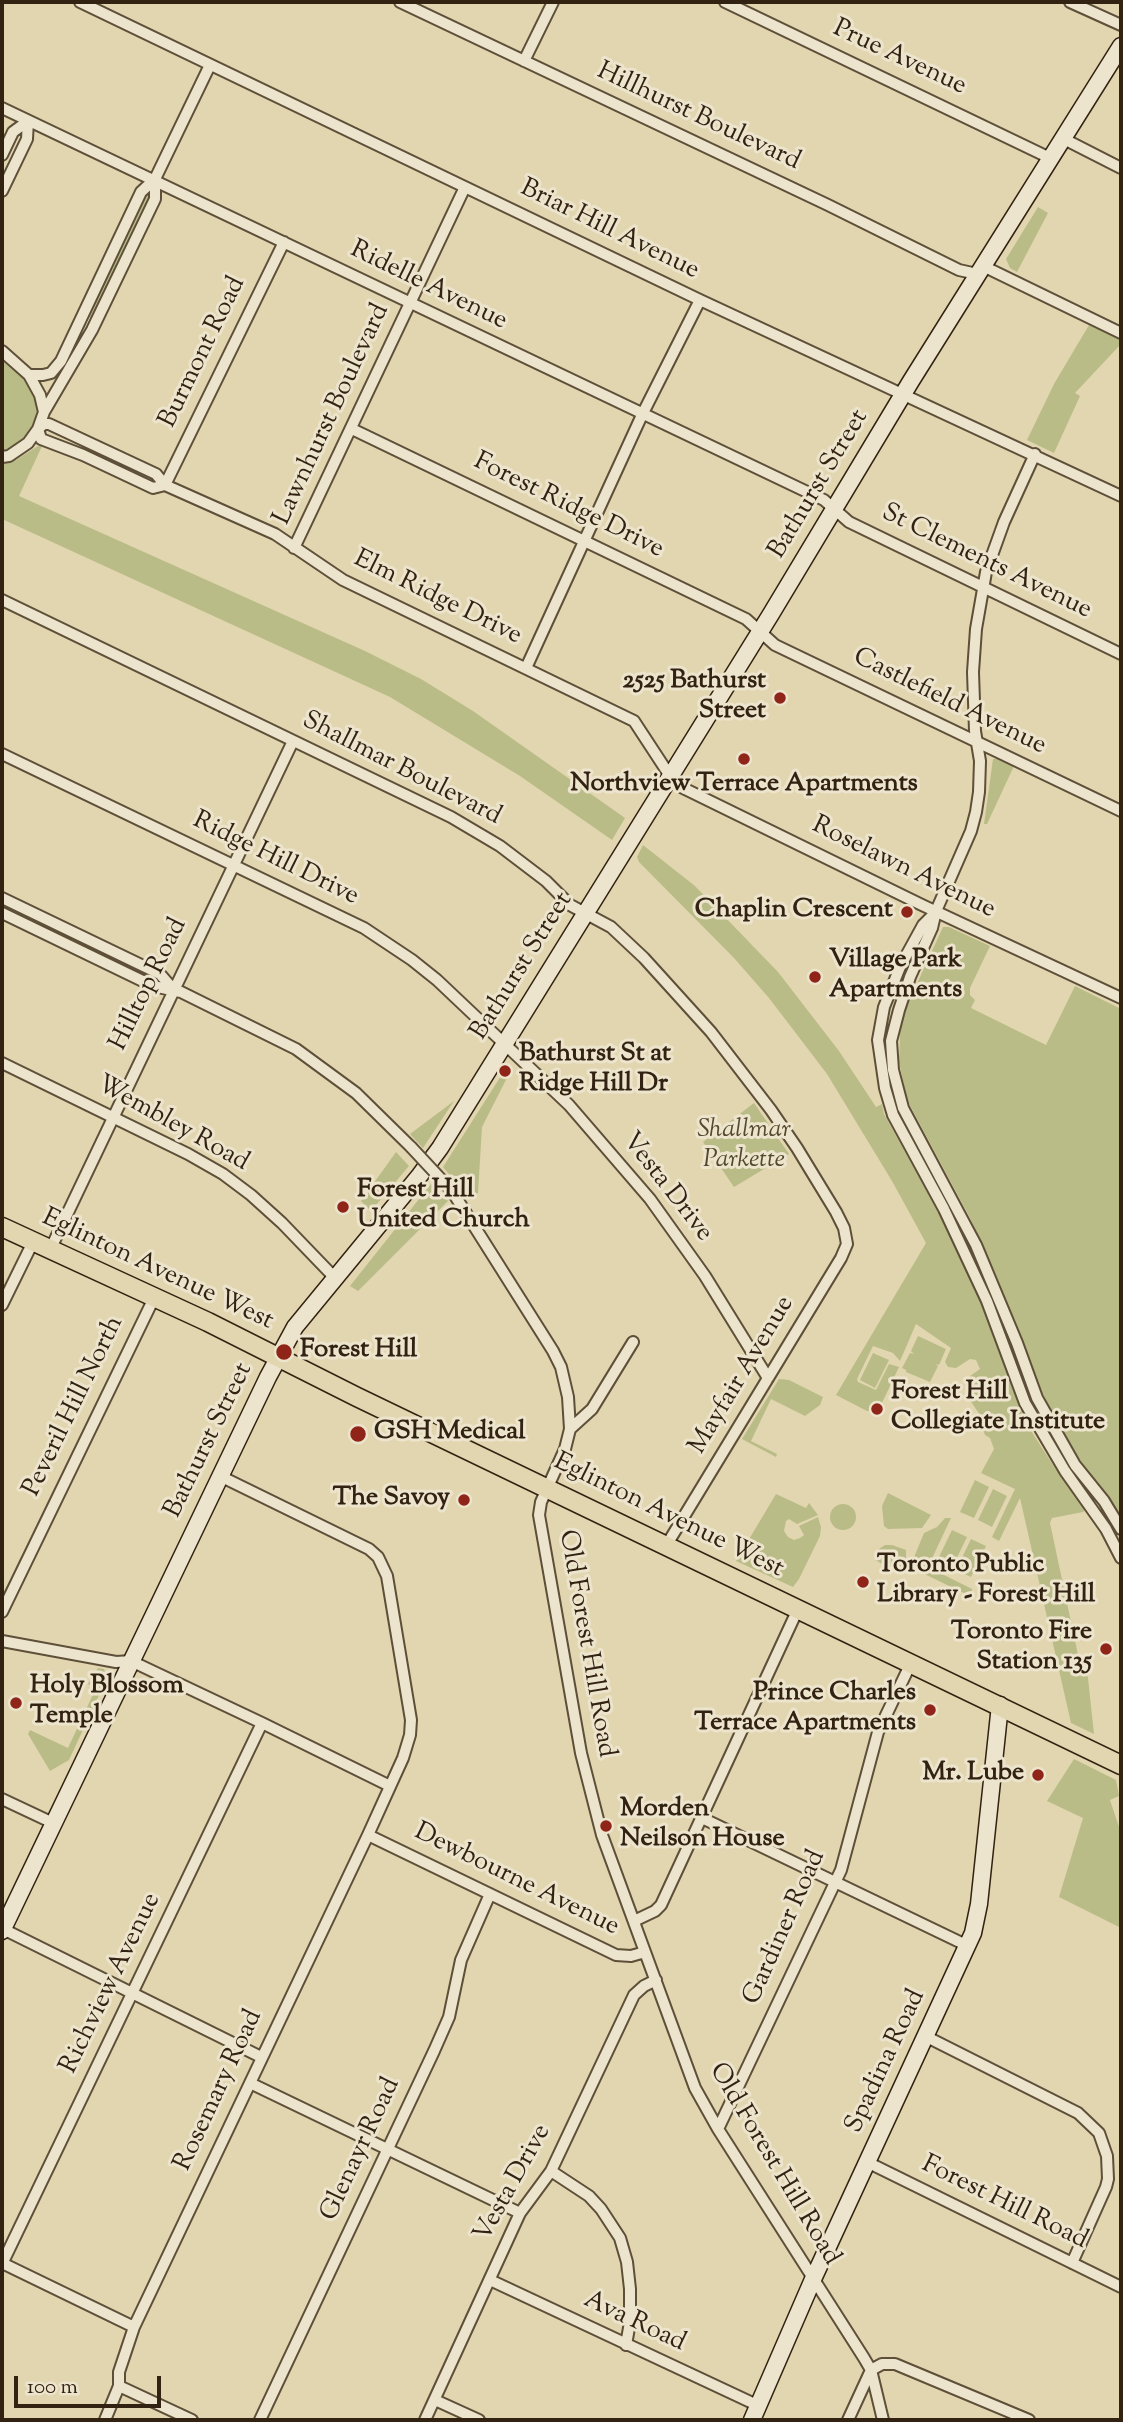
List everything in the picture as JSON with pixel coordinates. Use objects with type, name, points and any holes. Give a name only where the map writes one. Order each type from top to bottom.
[{"type":"main road","name":"Bathurst Street","points":[[2,1930],[220,1476],[295,1327],[440,1148],[760,634],[833,509],[980,270],[1121,46]]},
{"type":"main road","name":"Eglinton Avenue West","points":[[2,1227],[154,1297],[1114,1761]]},
{"type":"main road","name":"Spadina Road","points":[[755,2413],[814,2277],[968,1946],[979,1904],[1000,1706]]},
{"type":"street","name":"Briar Hill Avenue","points":[[80,2],[701,300],[1121,496]]},
{"type":"street","name":"Hillhurst Boulevard","points":[[400,2],[960,270],[980,270],[1121,334]]},
{"type":"street","points":[[524,61],[553,2]]},
{"type":"street","name":"Prue Avenue","points":[[725,2],[1052,159]]},
{"type":"street","points":[[1070,2],[1121,25]]},
{"type":"street","points":[[29,375],[43,376],[57,367],[141,192],[155,179],[210,65]]},
{"type":"street","name":"Ridelle Avenue","points":[[2,108],[824,500],[833,509]]},
{"type":"street","points":[[2,155],[13,132],[28,121]]},
{"type":"street","points":[[2,191],[27,139],[28,121]]},
{"type":"street","points":[[1064,139],[1121,168]]},
{"type":"street","points":[[2,457],[20,451],[38,429],[44,412],[92,330],[155,200],[155,179]]},
{"type":"street","name":"Lawnhurst Boulevard","points":[[294,548],[465,187]]},
{"type":"street","name":"Burmont Road","points":[[165,485],[284,242]]},
{"type":"street","points":[[526,668],[642,415],[701,300]]},
{"type":"street","points":[[79,324],[92,330]]},
{"type":"street","points":[[2,351],[29,375],[40,395],[44,412]]},
{"type":"street","name":"Elm Ridge Drive","points":[[165,485],[153,488],[83,455],[41,439],[38,429],[44,424],[48,425],[156,474],[165,485],[275,534],[343,580],[634,721],[670,776]]},
{"type":"street","name":"Forest Ridge Drive","points":[[352,429],[746,619],[760,634]]},
{"type":"street","points":[[83,455],[88,443]]},
{"type":"street","points":[[1035,454],[1004,522],[983,587],[972,672],[979,792],[976,812],[971,831],[936,911],[933,928],[910,977],[899,1010],[891,1041],[893,1070],[903,1108],[976,1245],[1037,1398],[1075,1465],[1104,1501],[1121,1529]]},
{"type":"street","name":"St Clements Avenue","points":[[833,509],[849,522],[1121,654]]},
{"type":"street","name":"Shallmar Boulevard","points":[[2,600],[477,832],[519,859],[570,905],[611,927],[644,958],[720,1043],[797,1148],[844,1228]]},
{"type":"street","name":"Castlefield Avenue","points":[[760,634],[775,645],[1121,811]]},
{"type":"street","name":"Hilltop Road","points":[[50,1250],[293,741]]},
{"type":"street","name":"Ridge Hill Drive","points":[[2,754],[364,928],[437,980],[505,1043]]},
{"type":"street","name":"Roselawn Avenue","points":[[670,776],[681,787],[1121,998]]},
{"type":"street","name":"Old Forest Hill Road","points":[[2,898],[160,974],[173,989]]},
{"type":"street","points":[[936,911],[923,925],[900,967],[884,1007],[878,1040],[884,1088],[893,1115],[964,1250],[987,1301],[1025,1403],[1065,1471],[1107,1529],[1121,1558]]},
{"type":"street","name":"Old Forest Hill Road","points":[[2,913],[153,986],[173,989],[296,1049],[356,1094],[453,1191],[554,1351],[568,1397],[570,1429],[565,1449],[541,1502],[539,1515],[580,1754],[602,1835],[695,2088],[718,2129],[871,2370],[883,2420]]},
{"type":"street","points":[[55,938],[61,927]]},
{"type":"street","name":"Vesta Drive","points":[[505,1043],[569,1105],[650,1199],[705,1276],[768,1378]]},
{"type":"street","name":"Wembley Road","points":[[2,1063],[207,1164],[251,1195],[297,1237],[334,1277]]},
{"type":"street","name":"Mayfair Avenue","points":[[666,1545],[845,1252],[848,1244],[844,1228]]},
{"type":"street","points":[[2,1305],[33,1242]]},
{"type":"street","points":[[964,1250],[976,1245]]},
{"type":"street","name":"Peveril Hill North","points":[[2,1612],[154,1297]]},
{"type":"street","points":[[570,1429],[592,1409],[633,1342]]},
{"type":"street","name":"Rosemary Road","points":[[105,2420],[120,2386],[119,2372],[134,2327],[368,1835],[403,1758],[410,1735],[411,1720],[383,1564],[369,1549],[220,1476]]},
{"type":"street","points":[[634,1921],[655,1911],[661,1905],[798,1609]]},
{"type":"street","points":[[2,1640],[105,1660],[131,1661],[390,1786]]},
{"type":"street","name":"Gardiner Road","points":[[718,2129],[841,1870],[878,1732],[911,1663]]},
{"type":"street","name":"Richview Avenue","points":[[2,2264],[262,1723]]},
{"type":"street","points":[[2,1799],[53,1823]]},
{"type":"street","points":[[702,1818],[968,1946]]},
{"type":"street","name":"Dewbourne Avenue","points":[[368,1835],[616,1955],[631,1956],[645,1952]]},
{"type":"street","name":"Glenayr Road","points":[[260,2420],[449,2017],[461,1960],[490,1894]]},
{"type":"street","points":[[2,1930],[261,2057]]},
{"type":"street","name":"Vesta Drive","points":[[425,2420],[520,2213],[551,2171],[634,1995],[656,1980]]},
{"type":"street","points":[[927,2037],[1079,2113],[1099,2133],[1109,2171],[1106,2187],[1072,2263]]},
{"type":"street","points":[[250,2083],[520,2213]]},
{"type":"street","name":"Forest Hill Road","points":[[867,2162],[1121,2287]]},
{"type":"street","points":[[551,2171],[589,2196],[620,2238],[627,2262],[630,2290],[630,2322],[626,2345]]},
{"type":"street","points":[[2,2264],[134,2327]]},
{"type":"street","name":"Ava Road","points":[[490,2280],[626,2345],[755,2413]]},
{"type":"street","points":[[848,2420],[871,2370],[882,2364],[895,2364],[1029,2420]]},
{"type":"street","points":[[120,2386],[192,2420]]},
{"type":"street","points":[[435,2400],[478,2420]]},
{"type":"green space","points":[[145,195],[148,195],[149,200],[90,318],[88,315]]},
{"type":"green space","points":[[1038,207],[1048,213],[1017,272],[1010,268],[1006,259]]},
{"type":"green space","points":[[1089,325],[1121,340],[1121,344],[1075,393],[1080,396],[1054,453],[1027,440],[1054,384]]},
{"type":"green space","points":[[2,357],[27,379],[35,397],[37,412],[33,427],[26,438],[12,448],[2,451]]},
{"type":"green space","points":[[42,446],[19,496],[365,651],[421,679],[473,711],[625,818],[612,840],[520,776],[390,697],[2,519],[2,464],[16,460]]},
{"type":"green space","points":[[993,759],[1000,759],[1014,766],[987,824],[984,824]]},
{"type":"green space","points":[[643,845],[695,886],[778,972],[839,1051],[876,1107],[882,1104],[884,1114],[936,1207],[984,1310],[1018,1404],[1033,1434],[1086,1509],[1083,1512],[1052,1518],[1050,1523],[1081,1669],[1087,1669],[1094,1734],[1071,1723],[1020,1498],[999,1541],[992,1537],[1015,1489],[981,1473],[994,1449],[990,1438],[985,1435],[982,1418],[970,1400],[970,1376],[980,1369],[976,1360],[970,1359],[956,1368],[948,1367],[945,1362],[951,1348],[916,1324],[900,1361],[893,1353],[873,1346],[857,1379],[876,1390],[889,1364],[899,1367],[881,1405],[873,1411],[867,1411],[836,1395],[926,1243],[827,1074],[769,998],[734,958],[639,862],[637,857]]},
{"type":"green space","points":[[943,927],[949,927],[990,946],[970,988],[970,995],[975,1000],[971,1008],[1046,1045],[1075,986],[1121,1009],[1121,1515],[1075,1453],[1057,1423],[970,1218],[907,1100],[899,1062],[903,1014]]},
{"type":"green space","points":[[506,1068],[511,1070],[482,1127],[478,1193],[470,1200],[443,1167]]},
{"type":"green space","points":[[454,1101],[423,1148],[410,1134]]},
{"type":"green space","name":"Shallmar Parkette","points":[[754,1103],[789,1154],[734,1187],[703,1142]]},
{"type":"green space","points":[[396,1152],[409,1166],[371,1211],[361,1201]]},
{"type":"green space","points":[[431,1184],[448,1201],[358,1291],[350,1286]]},
{"type":"green space","points":[[918,1336],[946,1349],[939,1365],[935,1364],[938,1366],[930,1382],[902,1368],[910,1353],[914,1354],[911,1351]]},
{"type":"green space","points":[[873,1353],[889,1360],[875,1388],[860,1380]]},
{"type":"green space","points":[[779,1379],[789,1380],[823,1397],[820,1405],[805,1416],[771,1399],[751,1441],[777,1454],[776,1457],[742,1439]]},
{"type":"green space","points":[[975,1480],[989,1487],[974,1518],[960,1512]]},
{"type":"green space","points":[[993,1489],[1007,1496],[992,1527],[978,1520]]},
{"type":"green space","points":[[888,1493],[931,1515],[922,1528],[888,1529],[884,1526],[882,1506]]},
{"type":"green space","points":[[776,1494],[806,1508],[809,1503],[818,1515],[797,1524],[789,1519],[786,1521],[784,1531],[788,1537],[794,1540],[800,1538],[804,1535],[799,1526],[818,1517],[821,1527],[820,1536],[793,1587],[736,1561]]},
{"type":"green space","points":[[843,1504],[852,1508],[856,1517],[852,1526],[843,1530],[834,1526],[830,1517],[834,1508]]},
{"type":"green space","points":[[945,1518],[951,1518],[928,1567],[972,1589],[972,1597],[910,1567],[924,1533],[937,1527]]},
{"type":"green space","points":[[952,1530],[967,1537],[952,1568],[937,1561]]},
{"type":"green space","points":[[971,1539],[986,1546],[971,1577],[956,1570]]},
{"type":"green space","points":[[885,1545],[906,1550],[900,1573],[875,1560],[879,1549]]},
{"type":"green space","points":[[98,1668],[104,1669],[107,1678],[69,1760],[50,1771],[28,1734],[30,1730],[68,1748],[96,1688],[88,1684]]},
{"type":"green space","points":[[1074,1759],[1116,1780],[1119,1796],[1110,1800],[1121,1833],[1121,1928],[1059,1897],[1083,1818],[1047,1801]]},
{"type":"place","name":"2525 Bathurst Street","points":[[780,698]]},
{"type":"place","name":"Northview Terrace Apartments","points":[[744,759]]},
{"type":"place","name":"Chaplin Crescent","points":[[907,912]]},
{"type":"place","name":"Village Park Apartments","points":[[815,977]]},
{"type":"place","name":"Bathurst St at Ridge Hill Dr","points":[[505,1071]]},
{"type":"place","name":"Forest Hill United Church","points":[[343,1207]]},
{"type":"place","name":"Forest Hill","points":[[284,1352]]},
{"type":"place","name":"Forest Hill Collegiate Institute","points":[[877,1409]]},
{"type":"place","name":"GSH Medical","points":[[358,1434]]},
{"type":"place","name":"The Savoy","points":[[464,1500]]},
{"type":"place","name":"Toronto Public Library - Forest Hill","points":[[863,1582]]},
{"type":"place","name":"Toronto Fire Station 135","points":[[1106,1649]]},
{"type":"place","name":"Holy Blossom Temple","points":[[16,1703]]},
{"type":"place","name":"Prince Charles Terrace Apartments","points":[[930,1710]]},
{"type":"place","name":"Mr. Lube","points":[[1038,1775]]},
{"type":"place","name":"Morden Neilson House","points":[[606,1826]]}]
